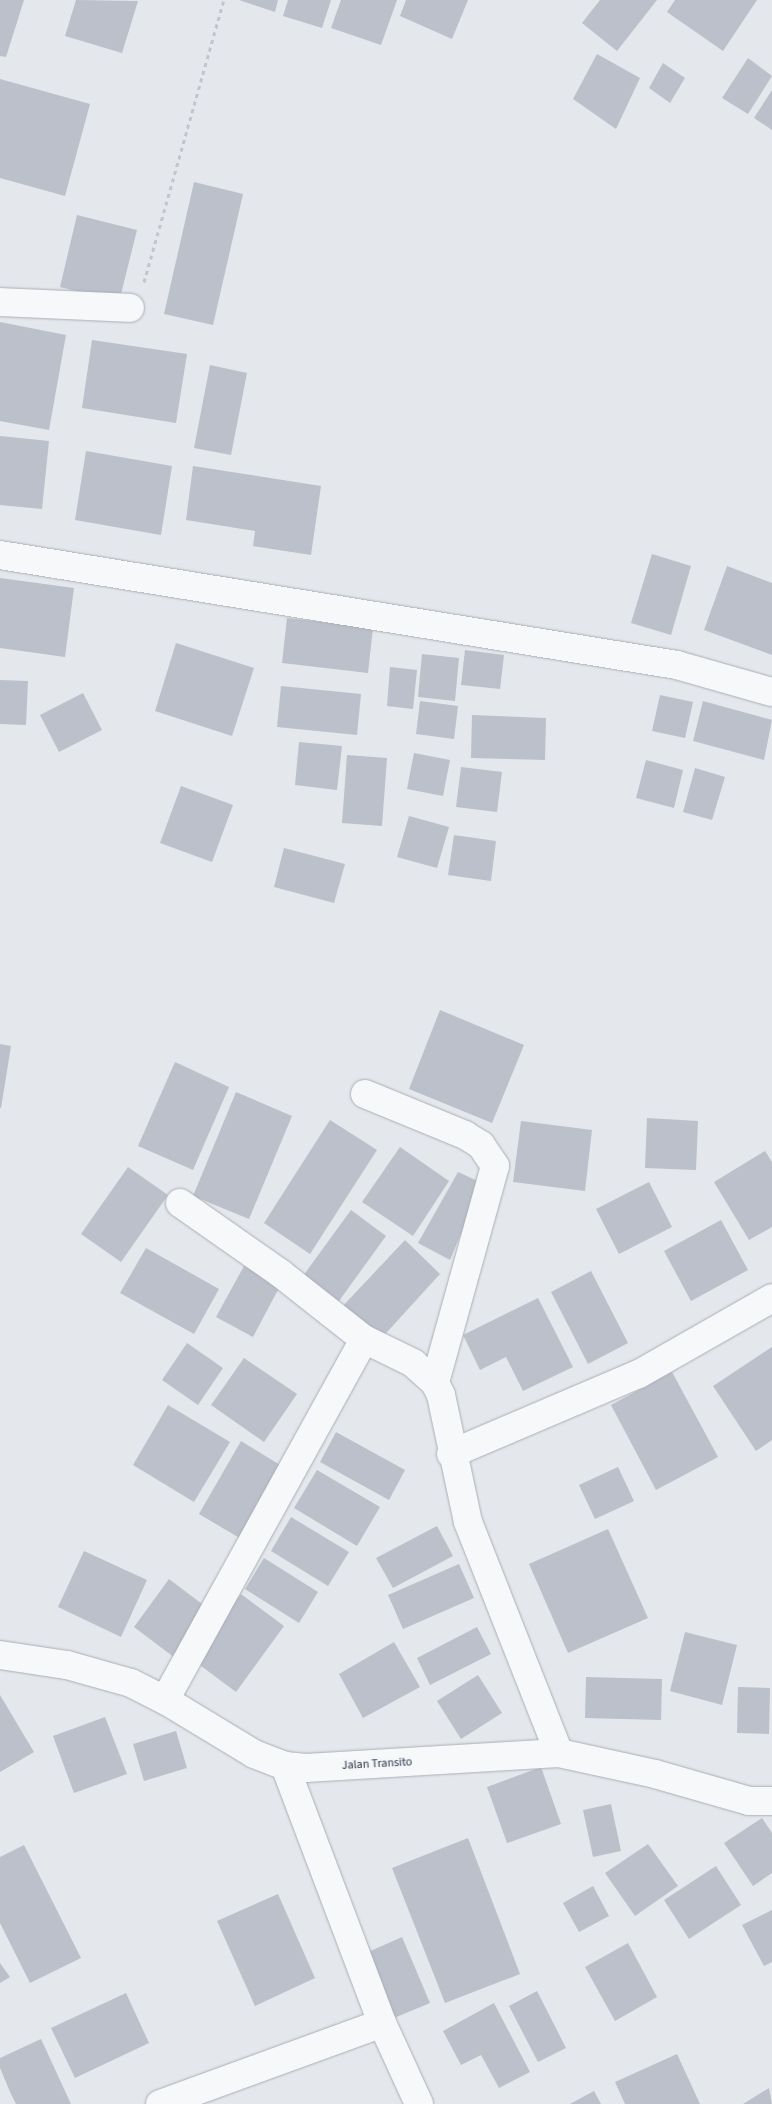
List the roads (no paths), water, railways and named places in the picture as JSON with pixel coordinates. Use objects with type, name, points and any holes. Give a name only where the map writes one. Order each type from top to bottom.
[{"type":"street","points":[[0,302],[130,308]]},
{"type":"street","points":[[0,554],[677,665],[772,692]]},
{"type":"street","points":[[365,1094],[465,1135],[481,1145],[495,1166],[436,1383]]},
{"type":"street","points":[[180,1203],[280,1273],[364,1339],[413,1363],[427,1372],[436,1383],[441,1394],[451,1454],[468,1522],[559,1753]]},
{"type":"street","points":[[451,1454],[639,1374],[772,1298]]},
{"type":"street","points":[[165,1700],[364,1339]]},
{"type":"street","name":"Jalan Transito","points":[[0,1655],[67,1665],[130,1684],[165,1700],[254,1754],[285,1766],[306,1768],[559,1753],[655,1774],[749,1801],[772,1801]]},
{"type":"street","points":[[285,1766],[382,2023],[419,2104]]},
{"type":"street","points":[[160,2104],[382,2023]]}]
